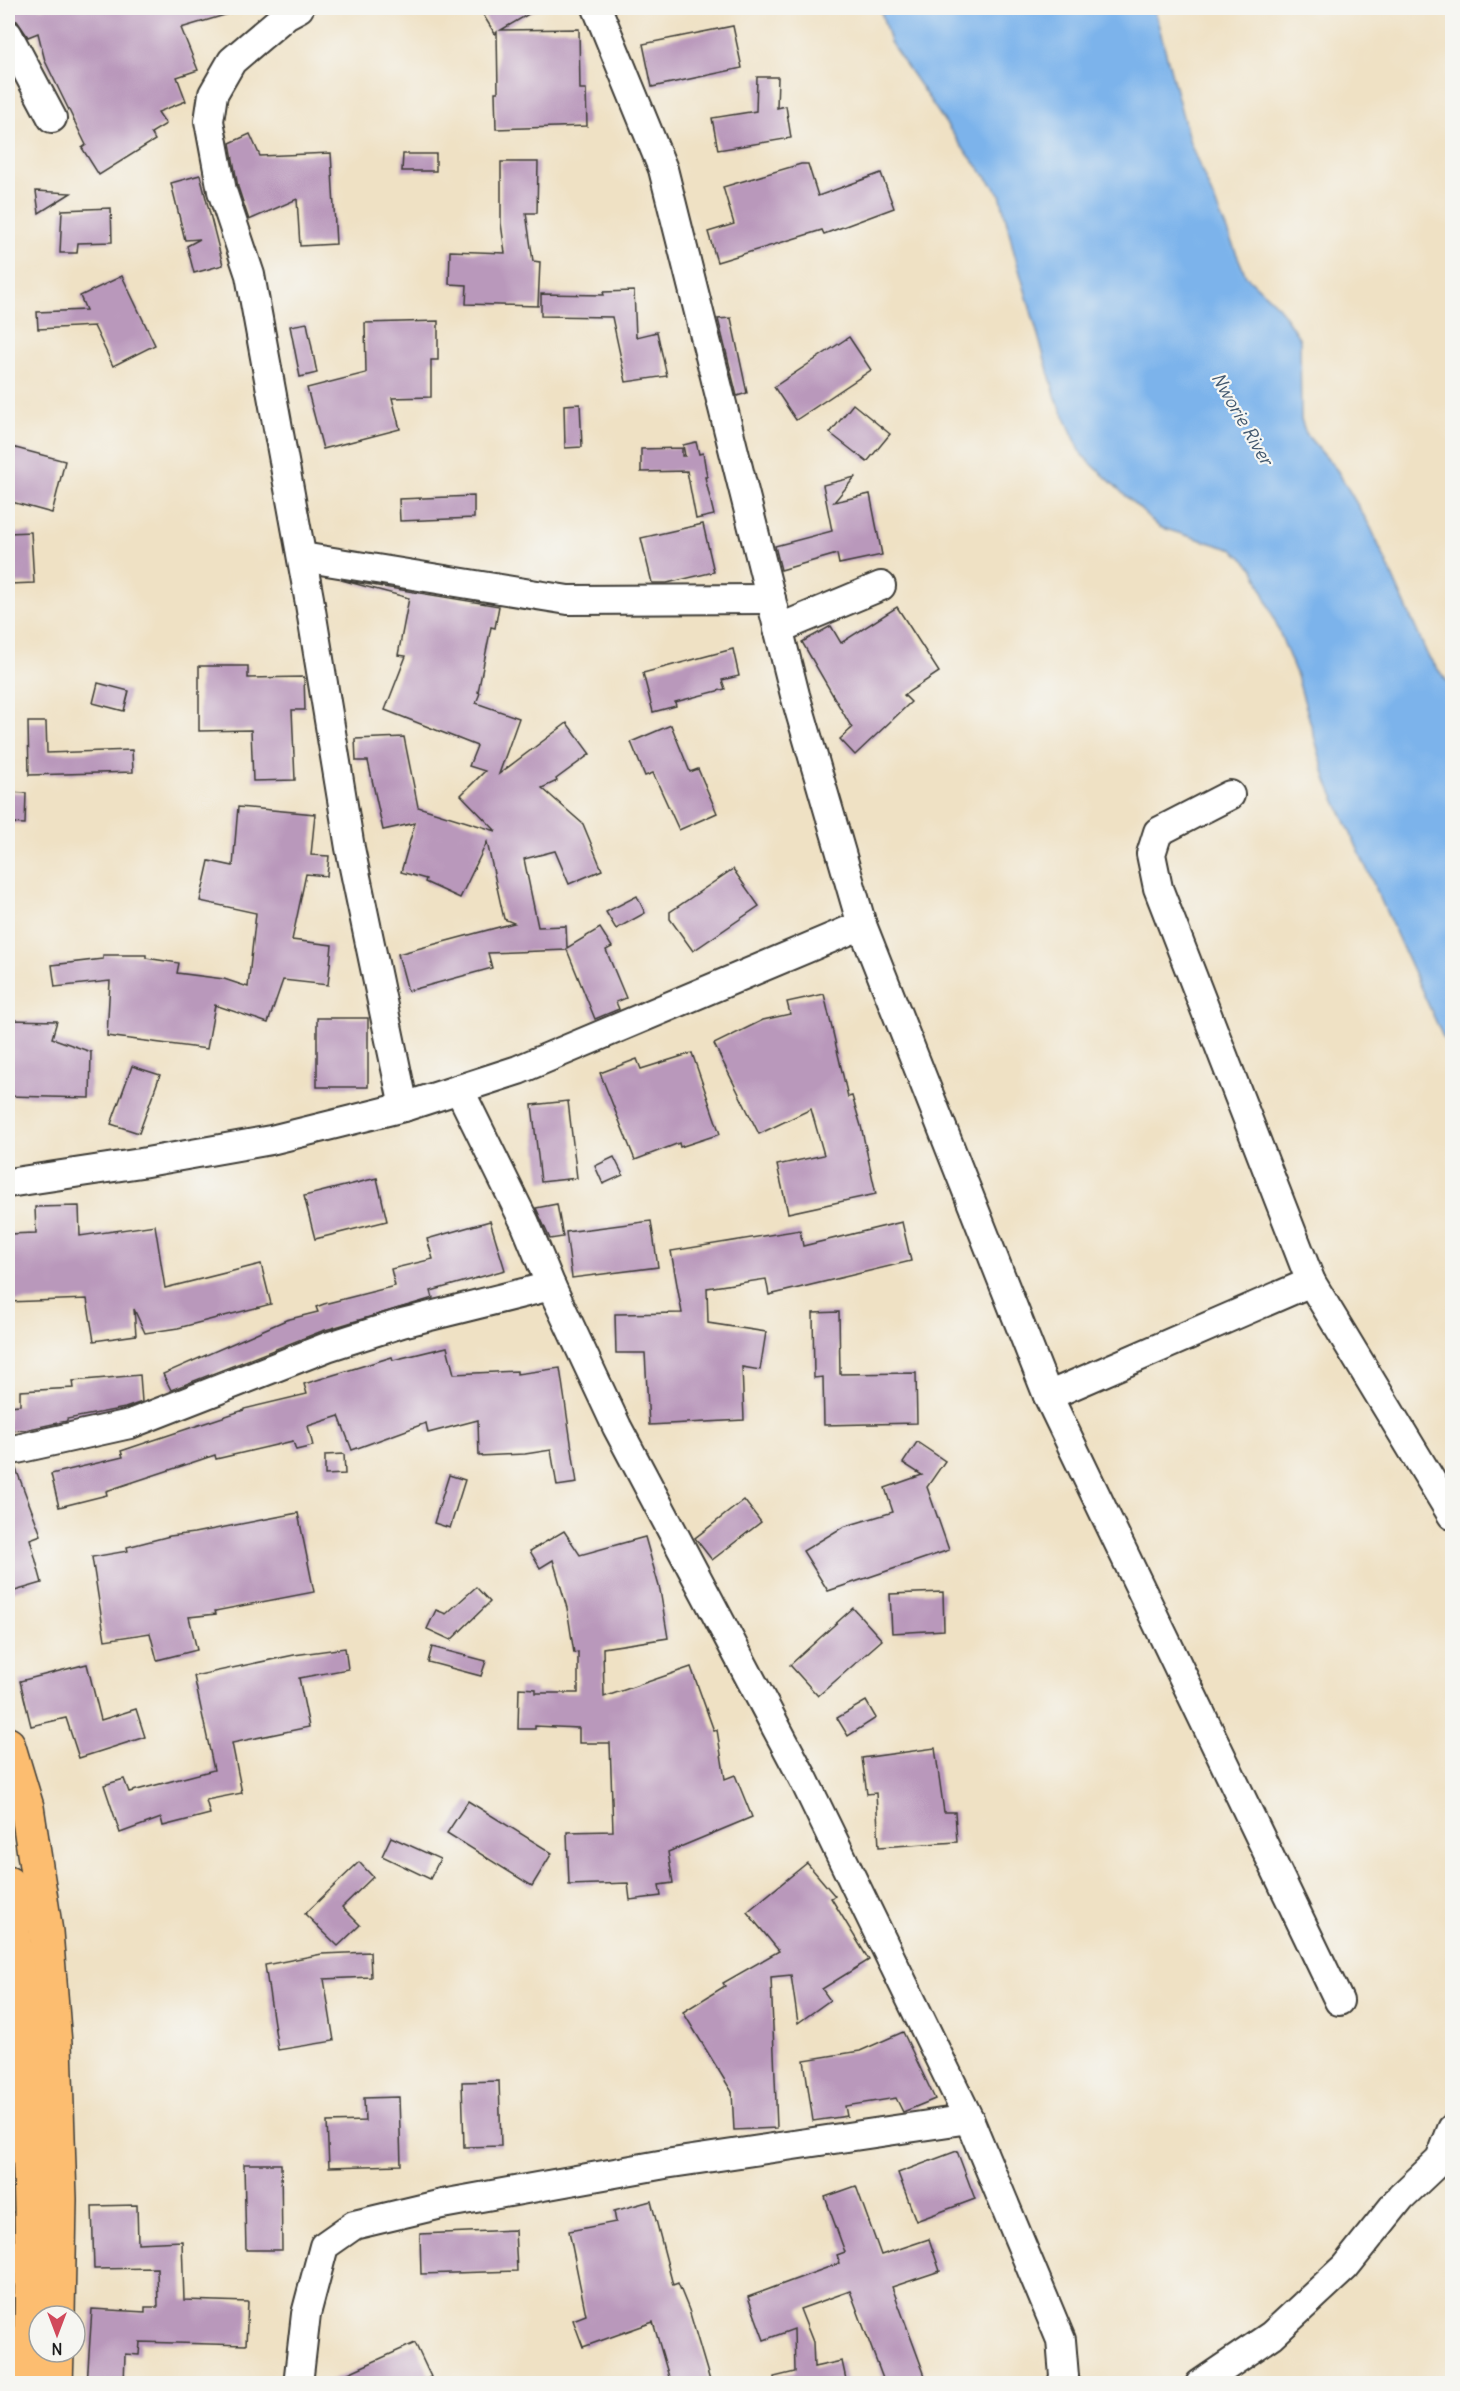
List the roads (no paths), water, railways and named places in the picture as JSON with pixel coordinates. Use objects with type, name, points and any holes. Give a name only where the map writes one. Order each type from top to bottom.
[{"type":"main road","points":[[8,1744],[27,1807],[46,1932],[55,2044],[60,2199],[58,2304]]},
{"type":"main road","points":[[8,1883],[20,1986],[30,2129],[32,2315],[29,2384]]},
{"type":"main road","points":[[56,2384],[57,2364]]},
{"type":"street","points":[[299,8],[286,15],[232,61],[213,94],[209,121],[222,191],[250,275],[302,557],[350,848],[404,1107]]},
{"type":"street","points":[[597,8],[663,169],[795,695],[862,925],[1048,1396],[1339,2001]]},
{"type":"street","points":[[8,35],[52,118]]},
{"type":"street","points":[[302,557],[568,600],[771,599]]},
{"type":"street","points":[[778,629],[881,586]]},
{"type":"street","points":[[1230,795],[1158,832],[1151,854],[1158,888],[1311,1282],[1452,1515]]},
{"type":"street","points":[[8,1183],[271,1140],[404,1107],[518,1070],[862,925]]},
{"type":"street","points":[[459,1089],[525,1223],[551,1286],[617,1427],[804,1780],[969,2119],[1061,2340],[1064,2376],[1062,2384]]},
{"type":"street","points":[[1048,1396],[1311,1282]]},
{"type":"street","points":[[8,1451],[130,1424],[349,1340],[402,1323],[551,1286]]},
{"type":"street","points":[[298,2384],[306,2314],[324,2246],[354,2225],[442,2205],[665,2164],[969,2119]]},
{"type":"street","points":[[1200,2384],[1272,2336],[1345,2267],[1401,2197],[1440,2160],[1452,2128]]},
{"type":"water","name":"Nworie River","points":[[880,8],[1154,8],[1190,143],[1246,276],[1279,307],[1300,339],[1301,419],[1306,434],[1337,470],[1371,528],[1428,656],[1452,688],[1452,1057],[1327,781],[1297,676],[1254,569],[1234,550],[1159,527],[1082,455],[1056,398],[1014,252],[1000,194],[962,147],[890,42]]}]
